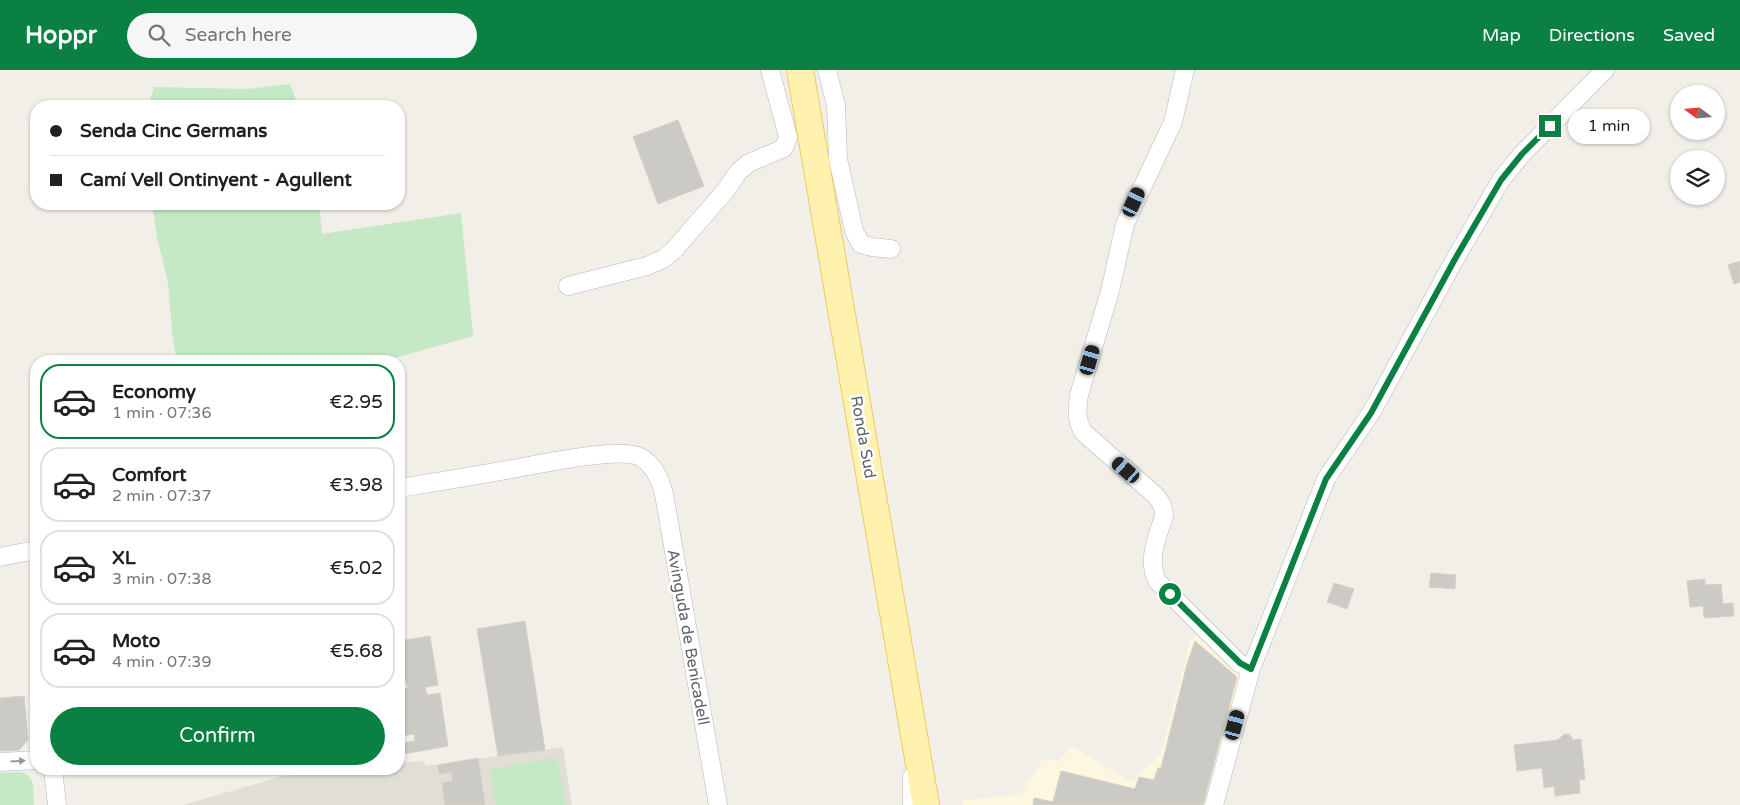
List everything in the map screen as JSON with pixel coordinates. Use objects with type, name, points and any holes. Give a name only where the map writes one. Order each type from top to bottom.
[{"type":"main road","name":"Ronda Sud","points":[[800,70],[926,805]]},
{"type":"street","points":[[568,286],[648,266],[663,258],[674,250],[739,171],[749,163],[784,148],[788,137],[770,70]]},
{"type":"street","points":[[827,70],[836,105],[838,160],[854,231],[861,244],[891,249]]},
{"type":"street","points":[[1185,70],[1172,122],[1125,224],[1110,291],[1079,396],[1077,418],[1083,432],[1161,502],[1164,516],[1152,561],[1157,581],[1240,663],[1251,669]]},
{"type":"street","points":[[1214,805],[1251,669],[1326,479],[1371,413],[1455,259],[1501,180],[1522,154],[1605,70]]},
{"type":"street","name":"Avinguda de Benicadell","points":[[405,487],[583,457],[621,453],[640,457],[655,470],[668,510],[718,805]]},
{"type":"street","points":[[0,557],[30,552]]},
{"type":"street","points":[[912,722],[912,805]]},
{"type":"street","points":[[0,762],[30,760]]},
{"type":"street","points":[[54,775],[57,805]]},
{"type":"shaded area","points":[[1196,636],[1240,674],[1205,805],[962,805],[963,801],[1021,794],[1043,759],[1059,761],[1072,746],[1131,782],[1161,754],[1191,639]]},
{"type":"shaded area","points":[[563,747],[572,805],[183,805],[283,776],[405,775],[405,762],[423,761],[426,766]]},
{"type":"green space","points":[[290,84],[296,100],[150,100],[154,87],[247,89]]},
{"type":"green space","points":[[153,210],[320,210],[322,234],[461,213],[473,336],[405,355],[176,355],[168,283]]},
{"type":"green space","points":[[557,758],[566,805],[496,805],[490,769]]},
{"type":"green space","points":[[21,772],[26,774],[31,781],[34,805],[0,805],[0,773]]},
{"type":"building","points":[[678,120],[704,186],[658,204],[633,137]]},
{"type":"building","points":[[1740,261],[1740,282],[1734,284],[1728,265]]},
{"type":"building","points":[[1431,573],[1456,575],[1455,589],[1429,587]]},
{"type":"building","points":[[1705,579],[1705,585],[1721,584],[1723,604],[1733,603],[1734,616],[1704,618],[1703,606],[1690,607],[1687,581]]},
{"type":"building","points":[[1334,583],[1354,589],[1347,609],[1327,602]]},
{"type":"building","points":[[525,621],[545,750],[498,756],[477,629]]},
{"type":"building","points":[[430,636],[438,685],[425,687],[427,695],[440,693],[448,746],[405,754],[405,743],[415,741],[414,734],[405,735],[405,689],[408,688],[405,681],[405,640]]},
{"type":"building","points":[[1195,641],[1237,677],[1203,805],[1033,805],[1034,798],[1053,802],[1061,771],[1135,789],[1139,777],[1154,780],[1158,768],[1161,768],[1187,664]]},
{"type":"building","points":[[24,696],[28,740],[19,750],[0,751],[0,698]]},
{"type":"building","points":[[1569,734],[1573,740],[1581,739],[1585,779],[1579,780],[1580,793],[1555,796],[1554,786],[1544,788],[1542,768],[1517,771],[1514,745],[1558,740],[1563,735]]},
{"type":"building","points":[[478,758],[485,805],[445,805],[442,783],[453,781],[451,772],[439,774],[438,765]]},
{"type":"route","points":[[1170,594],[1240,663],[1251,669],[1326,479],[1371,413],[1455,259],[1501,180],[1522,154],[1550,126]]}]
